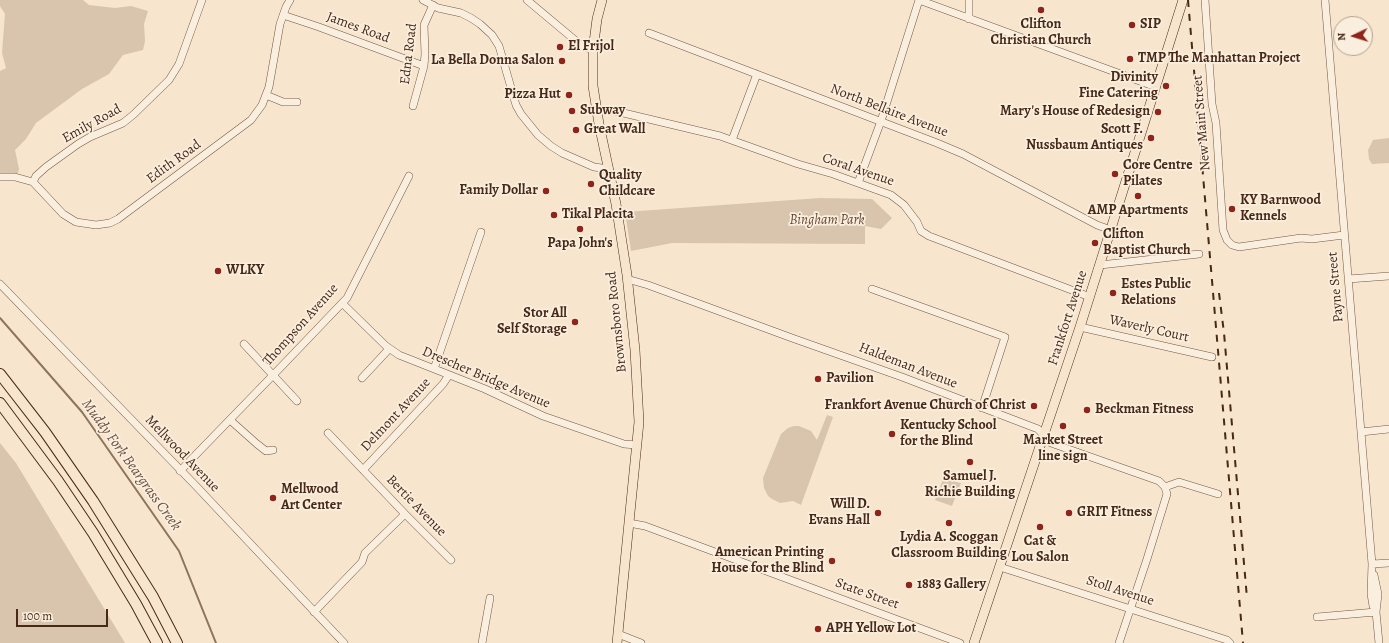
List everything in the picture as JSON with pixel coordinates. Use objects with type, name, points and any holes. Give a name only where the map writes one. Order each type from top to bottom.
[{"type":"highway","points":[[0,374],[45,432],[93,501],[153,597],[177,643]]},
{"type":"highway","points":[[0,403],[58,481],[93,533],[136,604],[157,643]]},
{"type":"main road","name":"Brownsboro Road","points":[[602,0],[597,19],[593,50],[593,86],[596,110],[616,204],[627,279],[636,357],[639,422],[617,638]]},
{"type":"main road","name":"Frankfort Avenue","points":[[974,643],[1090,297],[1183,0]]},
{"type":"street","name":"Emily Road","points":[[33,182],[36,176],[46,167],[78,144],[90,137],[123,123],[169,80],[179,64],[202,0]]},
{"type":"street","name":"Edith Road","points":[[33,182],[63,214],[76,222],[91,225],[110,223],[118,218],[247,124],[262,105],[269,87],[277,38],[283,15],[290,0]]},
{"type":"street","points":[[423,0],[471,18],[492,35],[499,46],[516,105],[528,123],[542,138],[562,154],[594,167],[609,169]]},
{"type":"street","points":[[527,0],[582,46],[593,50]]},
{"type":"street","points":[[858,184],[881,121],[919,0],[1156,87]]},
{"type":"street","points":[[969,0],[969,19]]},
{"type":"street","name":"New Main Street","points":[[1205,0],[1212,104],[1216,123],[1223,230],[1225,237],[1229,243],[1236,246],[1246,246],[1301,238],[1344,235]]},
{"type":"street","name":"Payne Street","points":[[1325,0],[1372,568],[1371,594],[1373,606],[1376,612],[1379,643]]},
{"type":"street","name":"Edna Road","points":[[413,106],[424,66],[424,25],[433,5]]},
{"type":"street","name":"James Road","points":[[283,15],[320,27],[424,66]]},
{"type":"street","name":"North Bellaire Avenue","points":[[649,33],[881,121],[963,154],[1091,222],[1111,230]]},
{"type":"street","points":[[732,140],[757,74]]},
{"type":"street","points":[[266,95],[283,102],[297,102]]},
{"type":"street","name":"Coral Avenue","points":[[596,110],[611,110],[732,140],[896,198],[907,210],[921,234],[1090,297]]},
{"type":"street","name":"Thompson Avenue","points":[[180,470],[347,298],[409,176]]},
{"type":"street","points":[[0,177],[15,177],[33,182]]},
{"type":"street","name":"Delmont Avenue","points":[[434,370],[481,232]]},
{"type":"street","points":[[1100,265],[1199,254]]},
{"type":"street","points":[[1348,279],[1389,276]]},
{"type":"street","name":"Haldeman Avenue","points":[[627,279],[643,283],[902,377],[1038,429],[1051,443],[1159,482],[1165,487]]},
{"type":"street","name":"Mellwood Avenue","points":[[0,284],[180,470],[344,643]]},
{"type":"street","points":[[872,290],[1005,337],[982,408]]},
{"type":"street","name":"Drescher Bridge Avenue","points":[[342,303],[389,349],[399,355],[485,389],[549,418],[624,444],[637,446]]},
{"type":"street","name":"Waverly Court","points":[[1080,327],[1212,357]]},
{"type":"street","points":[[244,344],[272,376],[297,401]]},
{"type":"street","points":[[362,378],[389,349]]},
{"type":"street","name":"Delmont Avenue","points":[[328,433],[363,470],[444,384],[449,375]]},
{"type":"street","points":[[230,420],[266,451],[273,450]]},
{"type":"street","points":[[1361,432],[1389,429]]},
{"type":"street","name":"Bertie Avenue","points":[[363,470],[451,560]]},
{"type":"street","points":[[1119,643],[1167,494],[1165,487],[1179,482],[1218,494]]},
{"type":"street","points":[[314,612],[362,562],[365,553],[405,514]]},
{"type":"street","name":"State Street","points":[[629,523],[645,526],[960,643]]},
{"type":"street","points":[[1372,568],[1389,563]]},
{"type":"street","name":"Stoll Avenue","points":[[1000,567],[1131,608],[1227,640],[1230,643]]},
{"type":"street","points":[[482,643],[490,598]]},
{"type":"street","points":[[1317,617],[1376,612]]},
{"type":"street","points":[[617,638],[641,643]]},
{"type":"green space","points":[[0,0],[83,0],[89,5],[115,8],[131,6],[148,11],[144,24],[145,41],[143,50],[123,55],[109,74],[82,89],[36,123],[26,139],[15,150],[19,169],[18,173],[0,175],[0,71],[6,68],[2,53],[5,14],[0,6]]},
{"type":"green space","points":[[1389,138],[1389,163],[1372,164],[1369,159],[1368,150],[1373,140]]},
{"type":"green space","name":"Bingham Park","points":[[820,198],[872,199],[892,218],[881,229],[865,226],[865,244],[672,243],[631,251],[625,212]]},
{"type":"green space","points":[[827,415],[833,417],[801,505],[793,501],[780,503],[772,499],[768,496],[764,488],[763,478],[781,434],[788,428],[799,426],[811,431],[817,440]]},
{"type":"green space","points":[[0,443],[16,463],[125,643],[0,643]]},
{"type":"green space","points":[[947,469],[958,473],[959,476],[956,482],[961,483],[952,506],[935,500]]},
{"type":"waterway","name":"Muddy Fork Beargrass Creek","points":[[0,318],[82,412],[179,551],[216,643]]},
{"type":"railway","points":[[1188,0],[1243,643]]},
{"type":"railway","points":[[1219,293],[1224,333],[1247,598]]},
{"type":"place","name":"Clifton Christian Church","points":[[1041,10]]},
{"type":"place","name":"SIP","points":[[1132,25]]},
{"type":"place","name":"El Frijol","points":[[560,47]]},
{"type":"place","name":"TMP The Manhattan Project","points":[[1130,59]]},
{"type":"place","name":"La Bella Donna Salon","points":[[562,61]]},
{"type":"place","name":"Divinity Fine Catering","points":[[1166,86]]},
{"type":"place","name":"Pizza Hut","points":[[569,95]]},
{"type":"place","name":"Subway","points":[[572,111]]},
{"type":"place","name":"Mary's House of Redesign","points":[[1158,112]]},
{"type":"place","name":"Great Wall","points":[[576,130]]},
{"type":"place","name":"Scott F. Nussbaum Antiques","points":[[1151,138]]},
{"type":"place","name":"Core Centre Pilates","points":[[1115,174]]},
{"type":"place","name":"Quality Childcare","points":[[591,184]]},
{"type":"place","name":"Family Dollar","points":[[546,191]]},
{"type":"place","name":"AMP Apartments","points":[[1138,196]]},
{"type":"place","name":"KY Barnwood Kennels","points":[[1232,209]]},
{"type":"place","name":"Tikal Placita","points":[[554,215]]},
{"type":"place","name":"Papa John's","points":[[580,229]]},
{"type":"place","name":"Clifton Baptist Church","points":[[1095,243]]},
{"type":"place","name":"WLKY","points":[[218,271]]},
{"type":"place","name":"Estes Public Relations","points":[[1113,293]]},
{"type":"place","name":"Stor All Self Storage","points":[[575,322]]},
{"type":"place","name":"Pavilion","points":[[818,379]]},
{"type":"place","name":"Frankfort Avenue Church of Christ","points":[[1034,406]]},
{"type":"place","name":"Beckman Fitness","points":[[1087,410]]},
{"type":"place","name":"Market Street line sign","points":[[1063,426]]},
{"type":"place","name":"Kentucky School for the Blind","points":[[892,434]]},
{"type":"place","name":"Samuel J. Richie Building","points":[[970,462]]},
{"type":"place","name":"Mellwood Art Center","points":[[273,498]]},
{"type":"place","name":"Will D. Evans Hall","points":[[878,513]]},
{"type":"place","name":"GRIT Fitness","points":[[1069,513]]},
{"type":"place","name":"Lydia A. Scoggan Classroom Building","points":[[949,523]]},
{"type":"place","name":"Cat & Lou Salon","points":[[1040,527]]},
{"type":"place","name":"American Printing House for the Blind","points":[[832,561]]},
{"type":"place","name":"1883 Gallery","points":[[909,585]]},
{"type":"place","name":"APH Yellow Lot","points":[[818,629]]}]
